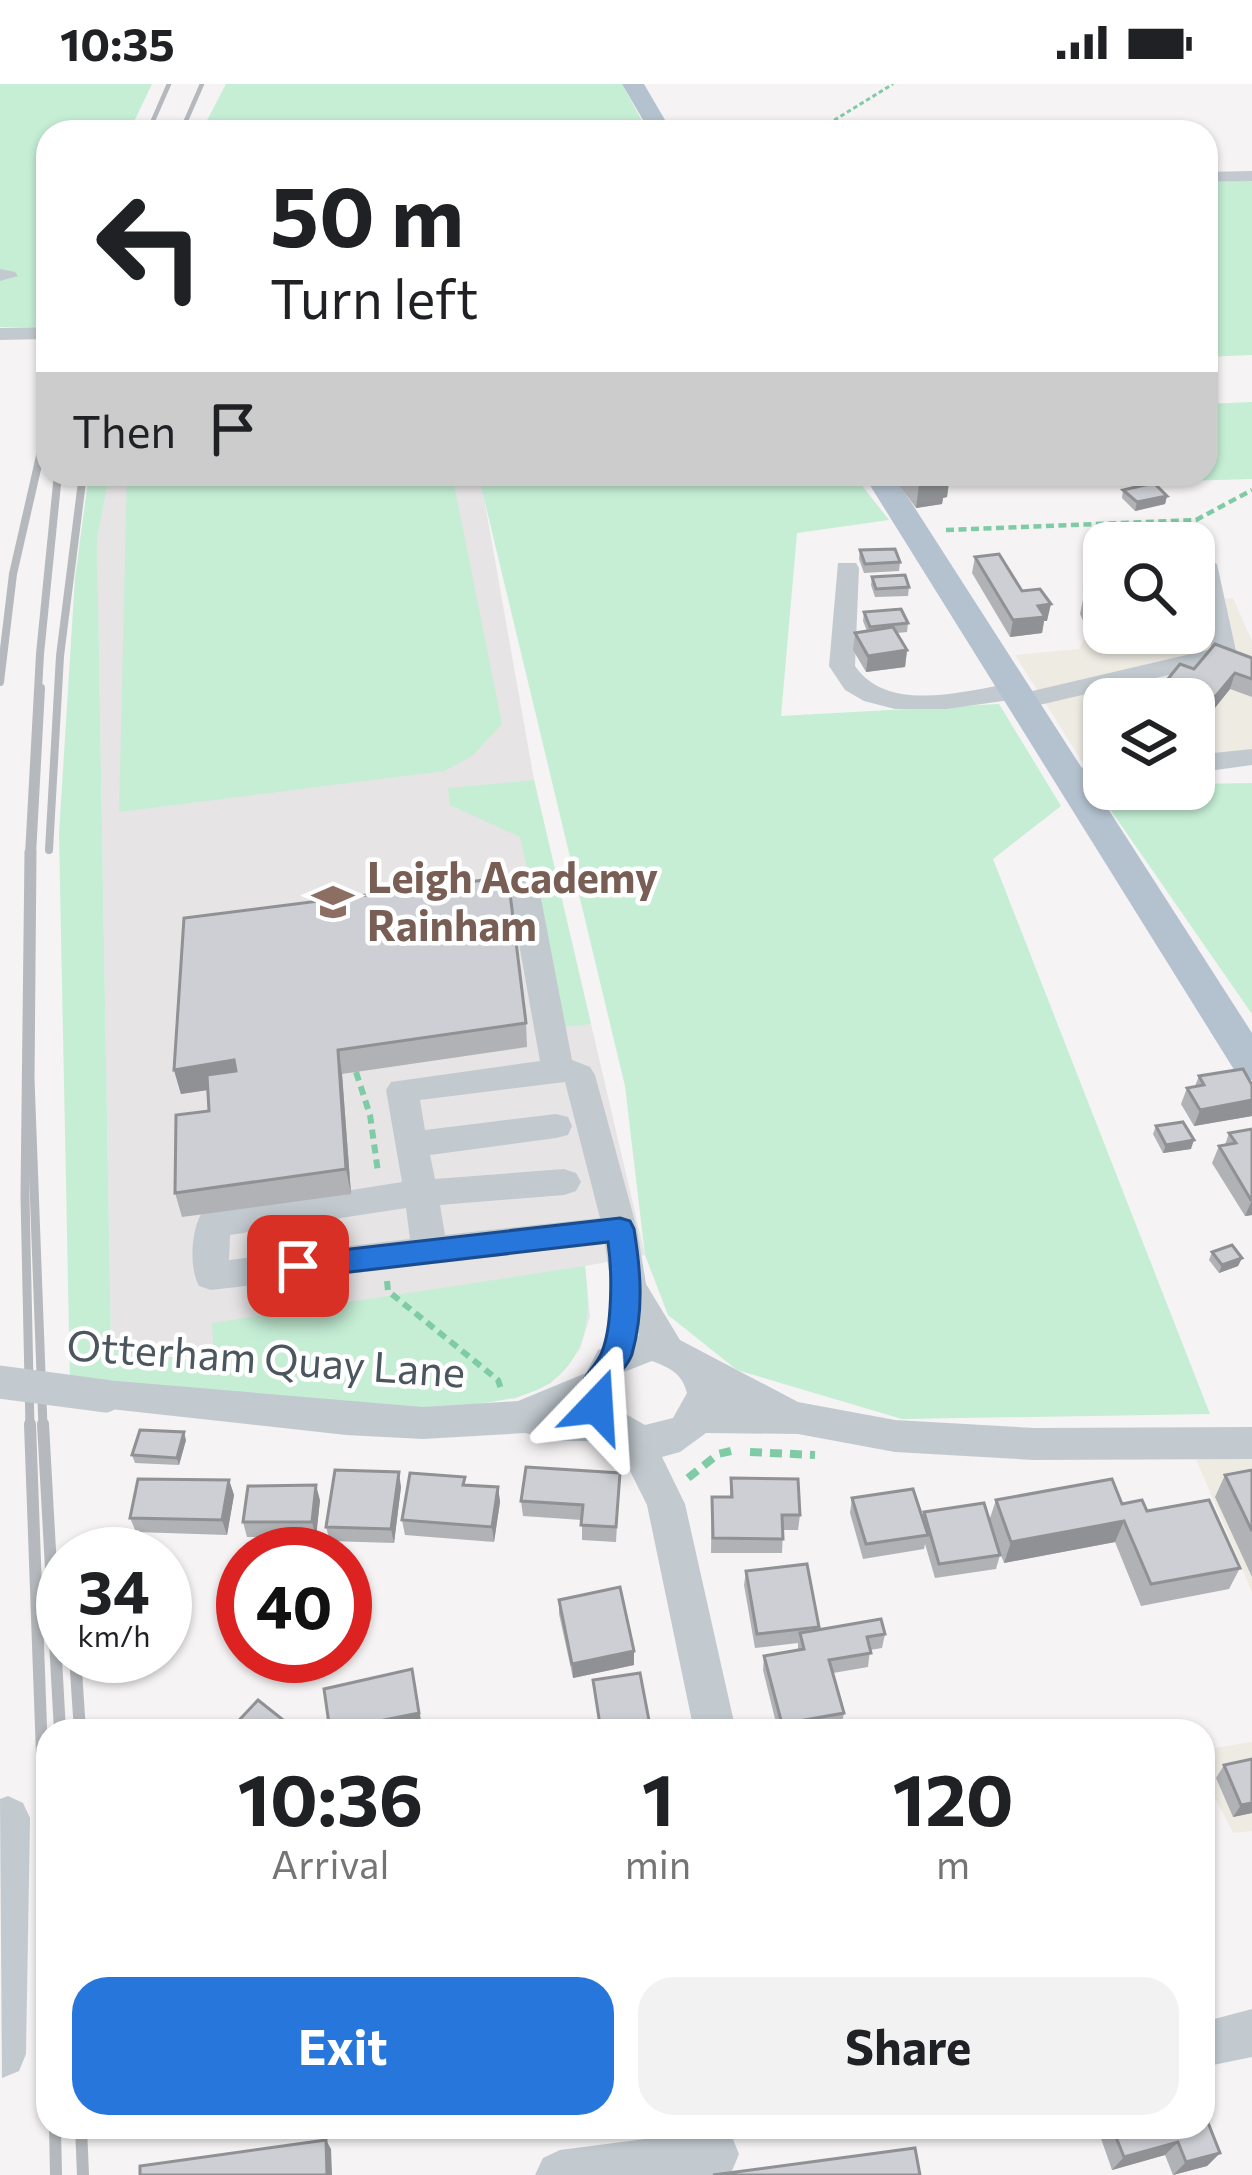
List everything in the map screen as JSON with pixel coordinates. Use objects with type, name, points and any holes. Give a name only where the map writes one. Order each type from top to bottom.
[{"type":"main road","points":[[632,84],[654,120]]},
{"type":"main road","points":[[886,486],[1252,1065]]},
{"type":"street","points":[[1218,177],[1252,176]]},
{"type":"street","points":[[0,334],[36,333]]},
{"type":"street","points":[[848,568],[842,666],[861,690],[896,701],[1018,696],[1221,655],[1252,664]]},
{"type":"street","points":[[1215,604],[1226,648],[1221,655]]},
{"type":"street","points":[[1215,761],[1252,757]]},
{"type":"street","points":[[1067,778],[1083,776]]},
{"type":"street","points":[[524,888],[556,1043],[556,1071]]},
{"type":"street","points":[[429,1251],[424,1194],[409,1144],[402,1090],[556,1071],[579,1075],[620,1229],[629,1286],[707,1388],[674,1457],[669,1491],[713,1719]]},
{"type":"street","points":[[409,1144],[556,1126]]},
{"type":"street","points":[[565,1182],[424,1194],[213,1223],[211,1276],[620,1229]]},
{"type":"street","points":[[629,1286],[622,1296],[623,1327],[597,1406],[669,1491]]},
{"type":"street","name":"Otterham Quay Lane","points":[[525,1417],[645,1346],[679,1356],[728,1387],[798,1418]]},
{"type":"street","name":"Otterham Quay Lane","points":[[0,1382],[404,1422],[525,1417],[662,1440],[695,1421],[798,1418],[895,1436],[1014,1443],[1252,1443]]},
{"type":"street","points":[[2,2054],[8,1818]]},
{"type":"street","points":[[560,2175],[715,2154]]},
{"type":"path","points":[[834,120],[893,84]]},
{"type":"path","points":[[916,531],[1196,520],[1252,490]]},
{"type":"path","points":[[669,1491],[727,1451],[823,1456]]},
{"type":"shaded area","name":"Leigh Academy Rainham","points":[[108,486],[490,486],[482,487],[534,780],[645,1255],[585,1266],[590,1316],[580,1349],[551,1383],[514,1399],[111,1347],[97,538]]},
{"type":"shaded area","points":[[1233,598],[1252,641],[1252,750],[1215,754],[1215,678],[1083,678],[1083,763],[1015,655],[1079,649],[1083,642],[1083,654],[1215,654],[1215,599]]},
{"type":"shaded area","points":[[1252,1451],[1252,1592],[1194,1454]]},
{"type":"shaded area","points":[[1252,1742],[1252,1831],[1233,1833],[1215,1798],[1215,1748]]},
{"type":"green space","points":[[0,84],[152,84],[135,120],[36,120],[36,325],[0,327]]},
{"type":"green space","points":[[226,84],[622,84],[642,120],[207,120]]},
{"type":"green space","points":[[1252,180],[1252,355],[1218,356],[1218,182]]},
{"type":"green space","points":[[1252,402],[1252,479],[1218,480],[1218,403]]},
{"type":"green space","points":[[87,486],[108,486],[97,538],[111,1347],[214,1364],[212,1323],[585,1266],[587,1314],[581,1344],[551,1382],[514,1398],[393,1408],[70,1383],[59,834],[75,578]]},
{"type":"green space","points":[[127,486],[454,486],[502,724],[472,756],[444,771],[119,812]]},
{"type":"green space","points":[[481,486],[862,486],[889,520],[797,533],[781,716],[999,704],[1061,806],[993,859],[1210,1414],[902,1419],[737,1370],[668,1315],[645,1255],[625,1086]]},
{"type":"green space","points":[[534,780],[591,1024],[563,1027],[520,837],[450,805],[448,788]]},
{"type":"green space","points":[[1252,783],[1252,1014],[1111,810],[1215,810],[1215,784]]},
{"type":"building","points":[[1157,486],[1167,496],[1137,502],[1123,490]]},
{"type":"building","points":[[895,549],[900,562],[865,564],[860,550]]},
{"type":"building","points":[[999,554],[1022,591],[1040,589],[1051,604],[1038,606],[1045,617],[1013,620],[975,557]]},
{"type":"building","points":[[905,575],[909,587],[876,589],[872,577]]},
{"type":"building","points":[[901,609],[908,623],[870,627],[864,612]]},
{"type":"building","points":[[893,627],[907,650],[868,656],[855,633]]},
{"type":"building","points":[[1215,644],[1252,658],[1252,679],[1235,673],[1215,697],[1215,678],[1169,678],[1180,664],[1194,669],[1207,654],[1215,654]]},
{"type":"building","name":"Leigh Academy Rainham","points":[[508,877],[526,1023],[338,1050],[346,1169],[175,1193],[176,1115],[209,1111],[207,1075],[236,1071],[234,1060],[174,1070],[184,918]]},
{"type":"building","points":[[1243,1069],[1252,1085],[1252,1100],[1200,1110],[1187,1088],[1204,1085],[1199,1076]]},
{"type":"building","points":[[1183,1122],[1194,1140],[1166,1145],[1156,1126]]},
{"type":"building","points":[[1252,1129],[1251,1200],[1219,1146],[1236,1143],[1229,1133]]},
{"type":"building","points":[[1232,1245],[1242,1258],[1222,1265],[1212,1252]]},
{"type":"building","points":[[140,1430],[184,1432],[177,1458],[132,1455]]},
{"type":"building","points":[[526,1467],[620,1473],[616,1527],[581,1525],[583,1505],[521,1501]]},
{"type":"building","points":[[335,1470],[399,1472],[391,1529],[326,1527]]},
{"type":"building","points":[[1252,1470],[1252,1531],[1225,1475]]},
{"type":"building","points":[[410,1473],[465,1477],[463,1485],[498,1487],[492,1527],[402,1520]]},
{"type":"building","points":[[731,1478],[798,1479],[800,1515],[782,1515],[783,1539],[713,1538],[712,1497],[732,1497]]},
{"type":"building","points":[[138,1479],[229,1480],[222,1520],[130,1518]]},
{"type":"building","points":[[1112,1479],[1122,1504],[1142,1500],[1147,1511],[1209,1500],[1240,1568],[1151,1584],[1124,1521],[1011,1542],[996,1500]]},
{"type":"building","points":[[316,1485],[312,1522],[243,1522],[248,1486]]},
{"type":"building","points":[[913,1489],[928,1535],[866,1544],[852,1498]]},
{"type":"building","points":[[984,1503],[1000,1555],[939,1564],[924,1512]]},
{"type":"building","points":[[807,1564],[819,1627],[757,1634],[746,1571]]},
{"type":"building","points":[[620,1587],[634,1651],[572,1664],[559,1600]]},
{"type":"building","points":[[881,1619],[885,1634],[867,1637],[871,1653],[829,1660],[844,1713],[781,1719],[764,1656],[804,1649],[800,1633]]},
{"type":"building","points":[[412,1669],[419,1713],[389,1719],[328,1719],[324,1689],[372,1683],[372,1678]]},
{"type":"building","points":[[640,1673],[649,1719],[599,1719],[593,1680]]},
{"type":"building","points":[[258,1700],[282,1719],[240,1719]]},
{"type":"building","points":[[1252,1759],[1252,1803],[1241,1805],[1224,1765]]},
{"type":"building","points":[[1117,2139],[1214,2139],[1220,2153],[1186,2162],[1178,2142],[1124,2157]]},
{"type":"building","points":[[326,2140],[327,2175],[140,2175],[140,2166]]},
{"type":"building","points":[[915,2148],[920,2175],[713,2175]]},
{"type":"railway","points":[[153,120],[169,84]]},
{"type":"railway","points":[[186,120],[202,84]]},
{"type":"railway","points":[[0,682],[13,574],[36,473]]},
{"type":"railway","points":[[29,855],[40,654],[57,486]]},
{"type":"railway","points":[[49,850],[60,656],[81,486]]},
{"type":"railway","points":[[32,855],[41,688]]},
{"type":"railway","points":[[29,852],[25,1196],[30,1427]]},
{"type":"railway","points":[[32,852],[30,1079],[43,1427]]},
{"type":"railway","points":[[30,1424],[41,1719]]},
{"type":"railway","points":[[43,1424],[59,1719]]},
{"type":"railway","points":[[77,1683],[79,1719]]},
{"type":"railway","points":[[55,2139],[56,2175]]},
{"type":"railway","points":[[82,2139],[83,2175]]},
{"type":"place","name":"Leigh Academy Rainham","points":[[333,902]]},
{"type":"route","points":[[298,1266],[620,1229],[629,1286],[622,1296],[623,1327],[616,1358],[596,1386],[597,1406]]}]
